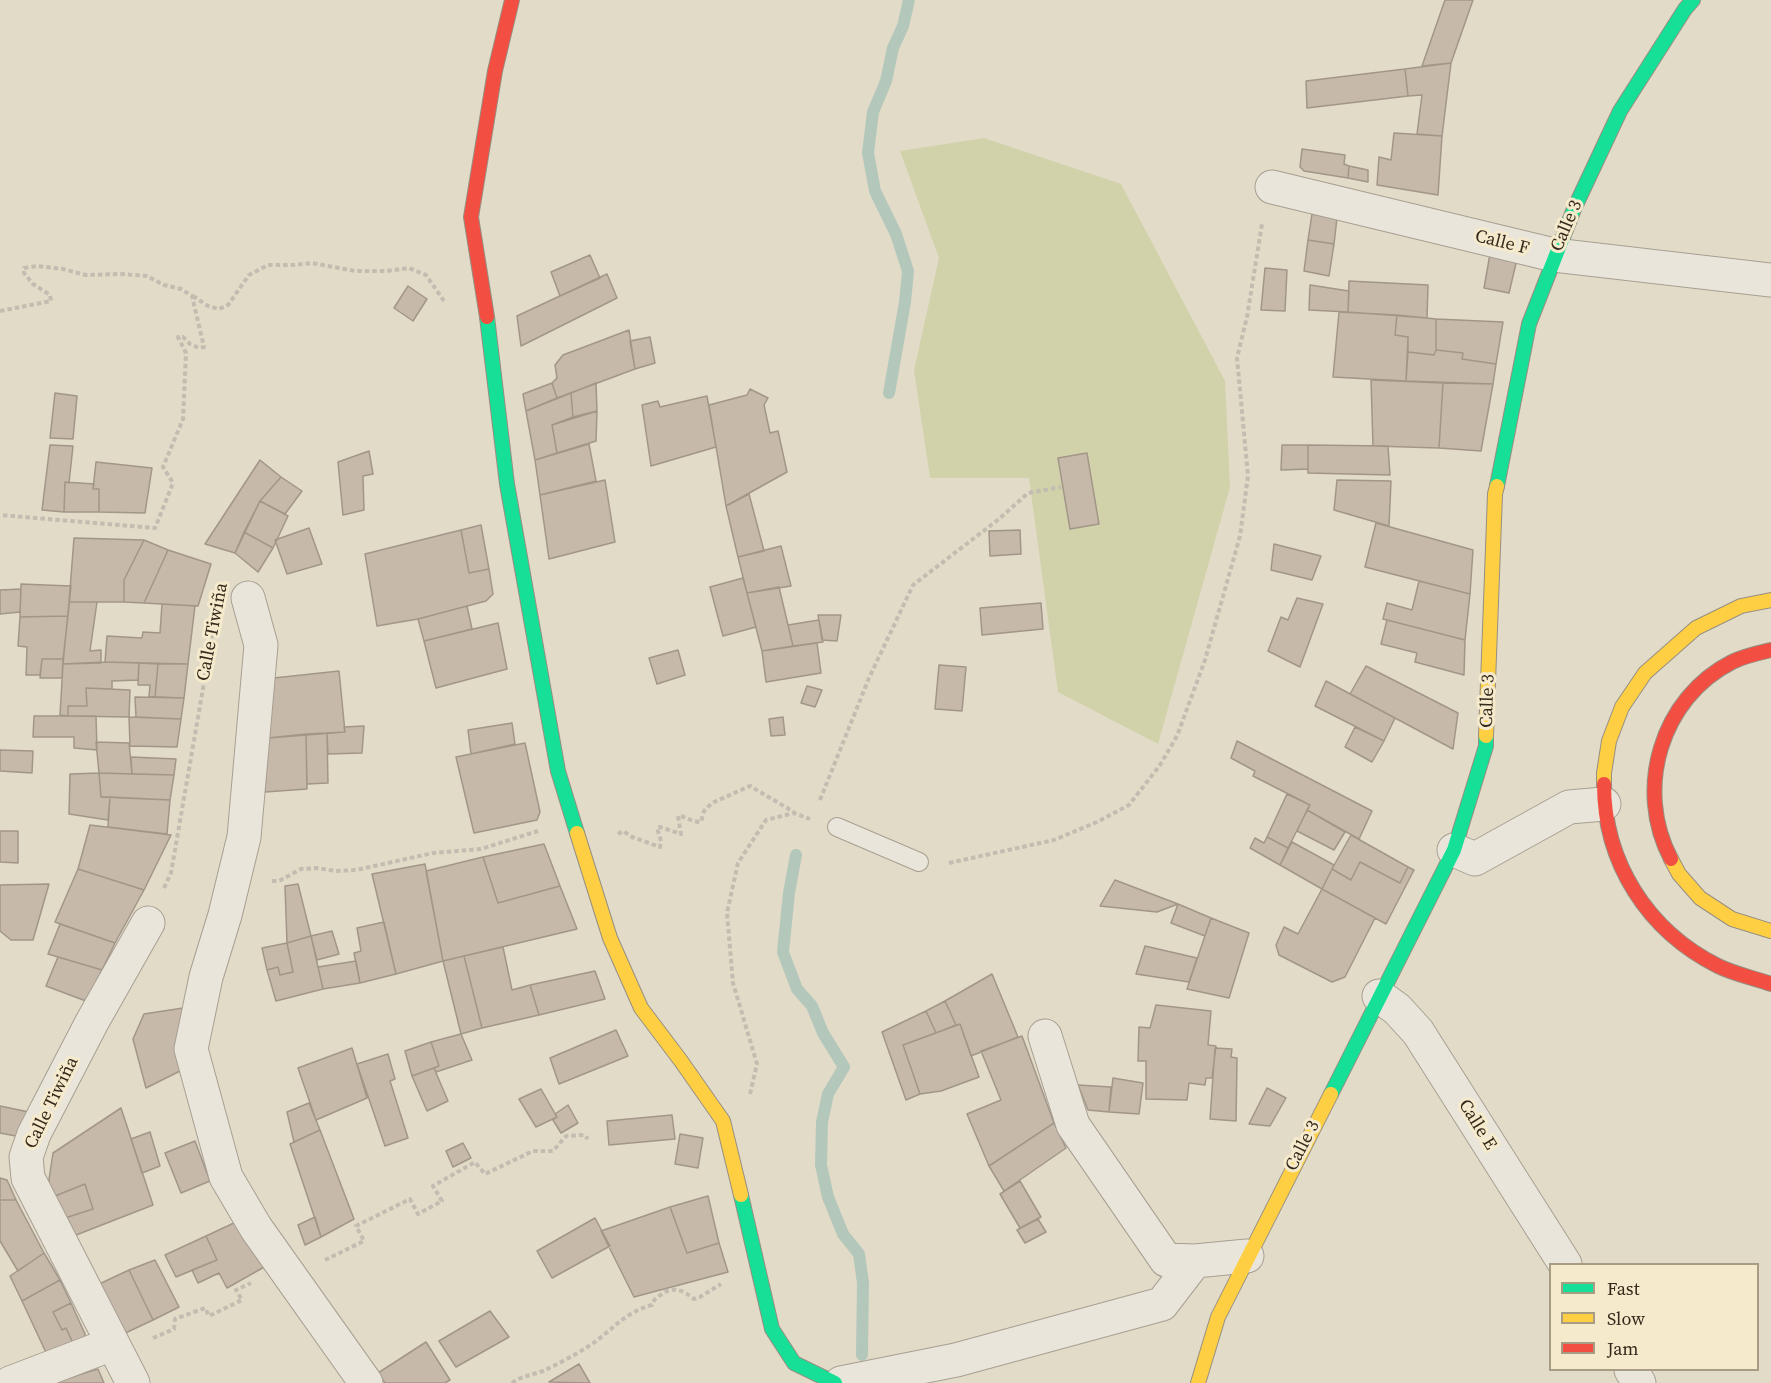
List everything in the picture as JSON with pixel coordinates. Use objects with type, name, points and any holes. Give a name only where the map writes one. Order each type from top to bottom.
[{"type":"street","points":[[512,0],[495,71],[471,217],[489,327],[507,484],[558,771],[610,938],[641,1008],[723,1121],[772,1329],[794,1363],[835,1383]]},
{"type":"street","name":"Calle 3","points":[[1198,1383],[1218,1317],[1454,850],[1486,746],[1496,494],[1528,324],[1554,255],[1620,111],[1693,0]]},
{"type":"street","name":"Calle F","points":[[1272,187],[1554,255],[1771,280]]},
{"type":"street","points":[[248,598],[261,645],[244,837],[206,977],[191,1049],[226,1177],[256,1228],[366,1383]]},
{"type":"street","points":[[1771,600],[1741,606],[1696,628],[1646,673],[1622,707],[1610,741],[1604,773],[1613,803],[1613,845],[1626,879],[1653,918],[1684,946],[1720,967],[1771,984]]},
{"type":"street","points":[[1771,650],[1731,662],[1706,679],[1683,702],[1665,733],[1648,799],[1664,846],[1679,874],[1700,898],[1732,919],[1771,932]]},
{"type":"street","points":[[1454,850],[1475,860],[1569,807],[1613,803]]},
{"type":"street","name":"Calle Tiwiña","points":[[133,1383],[28,1178],[26,1157],[34,1134],[57,1088],[148,923]]},
{"type":"street","name":"Calle E","points":[[1379,996],[1397,1009],[1418,1032],[1563,1263]]},
{"type":"street","points":[[1045,1036],[1074,1125],[1166,1260],[1195,1261],[1247,1257]]},
{"type":"street","points":[[841,1383],[956,1360],[1162,1304],[1195,1261]]},
{"type":"street","points":[[10,1383],[112,1344]]},
{"type":"lane","points":[[837,826],[919,862]]},
{"type":"path","points":[[919,862],[953,863],[1054,840],[1096,822],[1129,805],[1160,765],[1177,736],[1205,660],[1240,536],[1248,476],[1237,358],[1247,317],[1262,226],[1272,187]]},
{"type":"path","points":[[0,311],[51,301],[50,295],[33,284],[24,273],[24,268],[37,266],[86,275],[147,276],[164,285],[181,290],[208,306],[219,309],[228,305],[249,275],[268,265],[312,263],[355,271],[410,268],[426,275],[445,302],[464,323],[489,327]]},
{"type":"path","points":[[0,515],[155,528],[172,483],[163,466],[183,419],[186,353],[178,337],[183,337],[190,344],[200,348],[204,346],[192,296]]},
{"type":"path","points":[[812,820],[869,678],[913,585],[999,519],[1028,493],[1061,487]]},
{"type":"path","name":"Calle Tiwiña","points":[[171,873],[214,624]]},
{"type":"path","points":[[581,846],[623,831],[632,837],[660,847],[661,841],[657,828],[681,834],[678,816],[692,822],[701,822],[704,811],[712,803],[750,786],[795,813],[837,826]]},
{"type":"path","points":[[723,1121],[748,1103],[757,1064],[733,983],[727,913],[738,863],[766,820],[795,813]]},
{"type":"path","points":[[230,893],[245,895],[301,869],[356,870],[434,853],[481,849],[573,820]]},
{"type":"path","points":[[324,1260],[364,1241],[356,1226],[410,1199],[418,1214],[442,1201],[433,1186],[475,1162],[485,1174],[533,1151],[553,1151],[566,1136],[584,1135],[588,1139]]},
{"type":"path","points":[[112,1344],[147,1330],[153,1339],[174,1329],[175,1319],[205,1308],[209,1316],[242,1300],[236,1290],[284,1267]]},
{"type":"path","points":[[512,1383],[589,1346],[619,1321],[652,1305],[654,1300],[668,1290],[680,1289],[694,1299],[725,1282]]},
{"type":"green space","points":[[984,138],[1121,184],[1225,381],[1230,487],[1158,744],[1058,692],[1029,478],[930,478],[914,370],[939,258],[900,151]]},
{"type":"building","points":[[1445,0],[1473,0],[1451,63],[1422,66]]},
{"type":"building","points":[[1451,63],[1442,136],[1417,134],[1422,95],[1408,96],[1405,69]]},
{"type":"building","points":[[1405,69],[1408,96],[1307,108],[1306,81]]},
{"type":"building","points":[[1394,133],[1442,136],[1438,195],[1377,185],[1379,157],[1391,160]]},
{"type":"building","points":[[1302,149],[1345,155],[1344,164],[1349,166],[1348,178],[1304,171],[1300,167]]},
{"type":"building","points":[[1349,166],[1368,170],[1368,182],[1348,178]]},
{"type":"building","points":[[1312,214],[1337,218],[1334,244],[1308,240]]},
{"type":"building","points":[[1308,240],[1334,244],[1329,276],[1304,271]]},
{"type":"building","points":[[1490,254],[1517,259],[1509,293],[1484,288]]},
{"type":"building","points":[[590,255],[600,278],[560,296],[551,272]]},
{"type":"building","points":[[1265,268],[1287,270],[1285,311],[1261,310]]},
{"type":"building","points":[[607,274],[617,298],[521,346],[517,316]]},
{"type":"building","points":[[1349,281],[1428,285],[1427,318],[1348,312]]},
{"type":"building","points":[[1310,285],[1349,291],[1348,312],[1309,310]]},
{"type":"building","points":[[408,286],[427,299],[413,321],[394,308]]},
{"type":"building","points":[[1339,312],[1397,315],[1395,335],[1408,337],[1406,381],[1333,377]]},
{"type":"building","points":[[1397,315],[1436,319],[1434,355],[1408,352],[1408,337],[1395,335]]},
{"type":"building","points":[[1436,319],[1503,322],[1496,364],[1462,359],[1463,353],[1436,350]]},
{"type":"building","points":[[629,330],[635,369],[557,398],[552,383],[557,378],[555,365],[563,355]]},
{"type":"building","points":[[650,337],[655,363],[635,369],[630,341]]},
{"type":"building","points":[[1436,350],[1463,353],[1462,359],[1496,364],[1493,384],[1406,381],[1408,352],[1434,355]]},
{"type":"building","points":[[1371,380],[1443,383],[1439,448],[1373,446]]},
{"type":"building","points":[[552,383],[557,398],[526,411],[523,394]]},
{"type":"building","points":[[596,383],[597,411],[573,417],[571,393]]},
{"type":"building","points":[[1443,383],[1493,384],[1481,451],[1439,448]]},
{"type":"building","points":[[750,389],[768,398],[764,405],[770,433],[778,431],[787,472],[726,506],[709,405],[747,395]]},
{"type":"building","points":[[55,393],[77,396],[73,439],[50,438]]},
{"type":"building","points":[[571,393],[573,417],[552,425],[557,453],[535,460],[526,411]]},
{"type":"building","points":[[707,396],[716,447],[651,466],[642,405],[658,401],[660,407]]},
{"type":"building","points":[[597,411],[596,441],[557,453],[552,425]]},
{"type":"building","points":[[589,444],[596,481],[540,495],[535,460]]},
{"type":"building","points":[[50,445],[73,446],[69,483],[65,482],[64,512],[42,510]]},
{"type":"building","points":[[1282,445],[1308,445],[1308,469],[1281,470]]},
{"type":"building","points":[[1308,445],[1388,446],[1390,475],[1308,473]]},
{"type":"building","points":[[369,451],[373,474],[363,476],[364,510],[343,515],[338,462]]},
{"type":"building","points":[[1087,453],[1099,524],[1070,529],[1058,458]]},
{"type":"building","points":[[260,460],[281,477],[260,501],[235,553],[205,544]]},
{"type":"building","points":[[96,462],[152,468],[145,513],[99,512],[99,489],[93,489]]},
{"type":"building","points":[[281,477],[302,491],[285,514],[260,501]]},
{"type":"building","points":[[605,480],[615,542],[549,559],[540,495]]},
{"type":"building","points":[[1337,480],[1391,481],[1389,526],[1334,510]]},
{"type":"building","points":[[65,482],[94,484],[93,489],[99,489],[99,512],[64,512]]},
{"type":"building","points":[[749,494],[764,551],[738,557],[726,506]]},
{"type":"building","points":[[260,501],[288,516],[273,548],[244,532]]},
{"type":"building","points":[[1376,523],[1473,550],[1470,594],[1365,567]]},
{"type":"building","points":[[481,525],[489,569],[469,573],[461,530]]},
{"type":"building","points":[[309,528],[322,564],[287,574],[275,540]]},
{"type":"building","points":[[461,530],[469,573],[489,569],[493,594],[486,601],[418,619],[377,626],[365,554]]},
{"type":"building","points":[[1020,530],[1021,554],[990,556],[989,531]]},
{"type":"building","points":[[244,532],[273,548],[258,572],[235,553]]},
{"type":"building","points":[[74,538],[144,540],[124,580],[124,602],[69,602]]},
{"type":"building","points":[[144,540],[168,550],[144,603],[124,602],[124,580]]},
{"type":"building","points":[[1274,544],[1321,556],[1312,580],[1271,570]]},
{"type":"building","points":[[781,546],[791,586],[747,593],[738,557]]},
{"type":"building","points":[[168,550],[211,564],[198,606],[144,603]]},
{"type":"building","points":[[743,578],[756,627],[723,636],[710,587]]},
{"type":"building","points":[[1419,581],[1470,594],[1465,640],[1383,619],[1387,603],[1412,610]]},
{"type":"building","points":[[21,584],[71,586],[68,616],[20,617]]},
{"type":"building","points":[[779,587],[793,646],[762,651],[747,593]]},
{"type":"building","points":[[21,589],[20,612],[0,614],[0,590]]},
{"type":"building","points":[[1297,598],[1323,604],[1300,667],[1268,651],[1281,617],[1288,620]]},
{"type":"building","points":[[69,602],[97,602],[90,651],[101,650],[101,663],[63,664]]},
{"type":"building","points":[[1041,603],[1043,629],[982,635],[980,608]]},
{"type":"building","points":[[162,604],[195,606],[188,664],[105,662],[107,636],[142,638],[143,632],[160,633]]},
{"type":"building","points":[[467,606],[472,629],[424,641],[418,619]]},
{"type":"building","points":[[818,615],[841,615],[837,641],[822,640]]},
{"type":"building","points":[[68,616],[63,659],[42,659],[40,675],[26,675],[27,647],[18,646],[20,617]]},
{"type":"building","points":[[819,620],[823,642],[793,646],[788,625]]},
{"type":"building","points":[[1387,620],[1465,640],[1464,675],[1415,662],[1417,653],[1381,644]]},
{"type":"building","points":[[498,623],[507,669],[436,688],[424,641]]},
{"type":"building","points":[[817,643],[821,673],[766,682],[762,651]]},
{"type":"building","points":[[678,650],[685,675],[657,684],[649,658]]},
{"type":"building","points":[[42,659],[63,659],[62,678],[40,678]]},
{"type":"building","points":[[139,663],[138,680],[112,681],[112,689],[86,688],[87,706],[68,706],[68,716],[60,715],[63,664]]},
{"type":"building","points":[[139,663],[158,664],[155,697],[149,697],[150,685],[138,685]]},
{"type":"building","points":[[158,664],[188,664],[184,698],[155,697]]},
{"type":"building","points":[[939,665],[966,667],[962,711],[935,709]]},
{"type":"building","points":[[1366,666],[1458,713],[1453,749],[1350,694]]},
{"type":"building","points":[[339,671],[345,732],[268,738],[274,678]]},
{"type":"building","points":[[1326,681],[1395,718],[1384,741],[1315,706]]},
{"type":"building","points":[[807,686],[822,690],[815,707],[801,703]]},
{"type":"building","points":[[86,688],[130,690],[129,717],[68,716],[68,706],[87,706]]},
{"type":"building","points":[[135,697],[184,698],[181,719],[136,717]]},
{"type":"building","points":[[34,716],[96,716],[97,750],[74,748],[74,737],[33,737]]},
{"type":"building","points":[[129,717],[181,719],[177,747],[130,746]]},
{"type":"building","points":[[783,717],[785,735],[771,736],[769,719]]},
{"type":"building","points":[[512,723],[515,744],[471,754],[468,730]]},
{"type":"building","points":[[364,726],[362,753],[328,754],[327,733],[345,732],[344,727]]},
{"type":"building","points":[[1355,727],[1384,741],[1372,762],[1345,747]]},
{"type":"building","points":[[327,733],[328,783],[307,784],[306,734]]},
{"type":"building","points":[[306,734],[307,789],[265,792],[268,738]]},
{"type":"building","points":[[1237,741],[1372,811],[1359,839],[1307,810],[1310,805],[1253,776],[1255,771],[1231,758]]},
{"type":"building","points":[[96,742],[129,743],[132,774],[99,773]]},
{"type":"building","points":[[525,743],[540,812],[537,820],[474,833],[456,757]]},
{"type":"building","points":[[0,750],[33,751],[32,773],[0,771]]},
{"type":"building","points":[[131,757],[176,759],[174,775],[132,774]]},
{"type":"building","points":[[99,773],[174,775],[170,800],[101,797]]},
{"type":"building","points":[[99,773],[101,797],[110,797],[108,820],[69,814],[70,774]]},
{"type":"building","points":[[1287,794],[1310,805],[1288,848],[1267,837]]},
{"type":"building","points":[[110,797],[170,800],[167,834],[108,827]]},
{"type":"building","points":[[1307,810],[1345,832],[1334,850],[1297,831]]},
{"type":"building","points":[[90,825],[171,835],[144,890],[78,869]]},
{"type":"building","points":[[0,831],[18,831],[18,863],[0,862]]},
{"type":"building","points":[[1351,835],[1408,867],[1400,883],[1360,862],[1351,880],[1332,869]]},
{"type":"building","points":[[1267,837],[1288,848],[1280,865],[1250,848],[1255,838],[1264,843]]},
{"type":"building","points":[[1292,842],[1334,865],[1322,889],[1280,865]]},
{"type":"building","points":[[544,844],[560,886],[498,903],[483,857]]},
{"type":"building","points":[[483,857],[498,903],[560,886],[577,929],[443,961],[426,871]]},
{"type":"building","points":[[1360,862],[1400,883],[1408,867],[1414,870],[1386,924],[1322,889],[1332,869],[1351,880]]},
{"type":"building","points":[[425,864],[443,961],[396,974],[372,874]]},
{"type":"building","points":[[78,869],[144,890],[115,943],[55,922]]},
{"type":"building","points":[[1115,880],[1178,904],[1157,912],[1100,906]]},
{"type":"building","points":[[49,884],[33,940],[11,940],[0,931],[0,885]]},
{"type":"building","points":[[298,884],[311,936],[287,943],[285,886]]},
{"type":"building","points":[[1322,889],[1375,918],[1345,977],[1332,982],[1279,955],[1276,945],[1284,927],[1298,934]]},
{"type":"building","points":[[1178,904],[1211,918],[1205,936],[1171,923]]},
{"type":"building","points":[[1211,918],[1249,933],[1229,998],[1187,989]]},
{"type":"building","points":[[384,922],[396,974],[360,983],[354,953],[361,951],[357,928]]},
{"type":"building","points":[[60,924],[115,943],[102,970],[48,954]]},
{"type":"building","points":[[332,931],[339,954],[317,960],[311,936]]},
{"type":"building","points":[[311,936],[323,989],[276,1001],[267,970],[278,967],[280,975],[293,972],[287,943]]},
{"type":"building","points":[[287,943],[293,972],[280,975],[278,967],[267,970],[262,948]]},
{"type":"building","points":[[1145,946],[1197,958],[1189,982],[1136,974]]},
{"type":"building","points":[[503,947],[512,990],[530,985],[539,1015],[482,1028],[464,956]]},
{"type":"building","points":[[464,956],[482,1028],[461,1034],[443,961]]},
{"type":"building","points":[[58,957],[102,970],[86,1001],[46,986]]},
{"type":"building","points":[[356,961],[360,983],[323,989],[318,967]]},
{"type":"building","points":[[595,971],[605,999],[539,1015],[530,985]]},
{"type":"building","points":[[992,974],[1018,1037],[971,1056],[960,1024],[956,1025],[945,1001]]},
{"type":"building","points":[[945,1001],[956,1025],[936,1033],[926,1011]]},
{"type":"building","points":[[1156,1005],[1211,1011],[1208,1045],[1216,1046],[1212,1078],[1206,1078],[1205,1085],[1189,1083],[1187,1100],[1146,1099],[1146,1061],[1138,1061],[1139,1027],[1150,1028]]},
{"type":"building","points":[[183,1008],[184,1069],[146,1088],[133,1039],[144,1014]]},
{"type":"building","points":[[926,1011],[936,1033],[903,1045],[920,1094],[906,1100],[882,1032]]},
{"type":"building","points":[[960,1024],[979,1077],[941,1091],[920,1094],[903,1045]]},
{"type":"building","points":[[616,1030],[628,1056],[559,1084],[550,1058]]},
{"type":"building","points":[[461,1034],[472,1060],[436,1072],[434,1068],[439,1066],[431,1042]]},
{"type":"building","points":[[1022,1036],[1054,1123],[989,1166],[967,1114],[1001,1100],[981,1051]]},
{"type":"building","points":[[431,1042],[439,1066],[412,1076],[405,1051]]},
{"type":"building","points":[[352,1048],[367,1098],[316,1120],[298,1068]]},
{"type":"building","points":[[1215,1048],[1232,1049],[1231,1057],[1237,1058],[1236,1121],[1210,1119]]},
{"type":"building","points":[[388,1054],[395,1079],[390,1081],[408,1138],[385,1146],[357,1064]]},
{"type":"building","points":[[434,1068],[448,1101],[427,1111],[412,1076]]},
{"type":"building","points":[[1113,1078],[1143,1083],[1139,1114],[1109,1112]]},
{"type":"building","points":[[1078,1085],[1111,1087],[1109,1112],[1088,1110]]},
{"type":"building","points":[[1267,1088],[1286,1098],[1270,1126],[1249,1124]]},
{"type":"building","points":[[541,1089],[557,1117],[536,1127],[519,1099]]},
{"type":"building","points":[[309,1103],[320,1130],[294,1142],[287,1112]]},
{"type":"building","points":[[568,1105],[578,1123],[561,1133],[553,1120],[557,1117],[555,1114]]},
{"type":"building","points":[[0,1106],[29,1112],[21,1137],[0,1133]]},
{"type":"building","points":[[121,1108],[153,1205],[71,1237],[65,1218],[93,1209],[85,1184],[55,1196],[48,1186],[53,1153]]},
{"type":"building","points":[[672,1115],[675,1139],[609,1145],[607,1121]]},
{"type":"building","points":[[1054,1123],[1066,1148],[1004,1191],[989,1166]]},
{"type":"building","points":[[320,1130],[354,1219],[321,1237],[290,1144]]},
{"type":"building","points":[[150,1132],[160,1166],[142,1173],[131,1139]]},
{"type":"building","points":[[680,1134],[703,1138],[698,1168],[675,1164]]},
{"type":"building","points":[[195,1141],[210,1181],[181,1193],[165,1153]]},
{"type":"building","points":[[463,1143],[471,1158],[453,1167],[446,1151]]},
{"type":"building","points":[[0,1178],[7,1180],[16,1200],[0,1200]]},
{"type":"building","points":[[1020,1181],[1041,1217],[1020,1228],[1000,1194]]},
{"type":"building","points":[[85,1184],[93,1209],[65,1218],[55,1196]]},
{"type":"building","points":[[708,1196],[719,1243],[687,1253],[670,1207]]},
{"type":"building","points":[[0,1200],[16,1200],[44,1253],[18,1271],[0,1241]]},
{"type":"building","points":[[670,1207],[687,1253],[719,1243],[728,1272],[634,1297],[601,1231]]},
{"type":"building","points":[[315,1217],[321,1237],[305,1245],[298,1225]]},
{"type":"building","points":[[595,1218],[610,1246],[552,1278],[537,1251]]},
{"type":"building","points":[[1038,1219],[1046,1232],[1025,1243],[1017,1230]]},
{"type":"building","points":[[236,1222],[266,1266],[227,1288],[219,1273],[198,1283],[192,1270],[217,1260],[206,1236]]},
{"type":"building","points":[[206,1236],[217,1260],[176,1277],[165,1255]]},
{"type":"building","points":[[44,1253],[60,1280],[22,1301],[10,1276]]},
{"type":"building","points":[[155,1260],[179,1307],[153,1320],[129,1270]]},
{"type":"building","points":[[129,1270],[153,1320],[119,1336],[95,1286]]},
{"type":"building","points":[[60,1280],[71,1303],[53,1312],[62,1330],[66,1328],[75,1348],[49,1359],[22,1301]]},
{"type":"building","points":[[71,1303],[85,1334],[83,1344],[75,1348],[66,1328],[62,1330],[53,1312]]},
{"type":"building","points":[[490,1311],[509,1337],[456,1367],[439,1341]]},
{"type":"building","points":[[426,1342],[450,1380],[445,1383],[385,1383],[378,1373]]},
{"type":"building","points":[[579,1364],[590,1383],[549,1382]]},
{"type":"building","points":[[98,1369],[104,1383],[52,1383]]},
{"type":"waterway","points":[[889,393],[905,302],[908,271],[896,234],[875,191],[868,153],[873,112],[886,81],[893,48],[903,26],[909,0]]},
{"type":"waterway","points":[[796,855],[789,893],[783,952],[797,989],[812,1006],[823,1033],[844,1067],[828,1094],[822,1122],[821,1165],[828,1197],[843,1234],[859,1254],[863,1283],[862,1355]]},
{"type":"traffic: fast","points":[[1497,486],[1529,324],[1574,209],[1620,111],[1693,0]]},
{"type":"traffic: fast","points":[[487,317],[507,484],[558,771],[577,833]]},
{"type":"traffic: fast","points":[[1331,1094],[1454,850],[1486,746],[1486,736]]},
{"type":"traffic: fast","points":[[741,1195],[772,1329],[794,1363],[835,1383]]},
{"type":"traffic: slow","points":[[1486,736],[1497,486]]},
{"type":"traffic: slow","points":[[1604,784],[1609,741],[1622,707],[1645,673],[1696,628],[1741,606],[1771,600]]},
{"type":"traffic: slow","points":[[577,833],[610,938],[641,1008],[723,1121],[741,1195]]},
{"type":"traffic: slow","points":[[1671,859],[1679,874],[1700,898],[1732,919],[1771,931]]},
{"type":"traffic: slow","points":[[1198,1383],[1218,1317],[1331,1094]]},
{"type":"traffic: jam","points":[[487,317],[471,217],[495,71],[512,0]]},
{"type":"traffic: jam","points":[[1671,859],[1660,832],[1655,804],[1655,775],[1661,748],[1672,722],[1687,698],[1707,678],[1732,662],[1771,650]]},
{"type":"traffic: jam","points":[[1604,784],[1606,813],[1612,841],[1622,867],[1651,914],[1671,934],[1718,966],[1771,984]]}]
